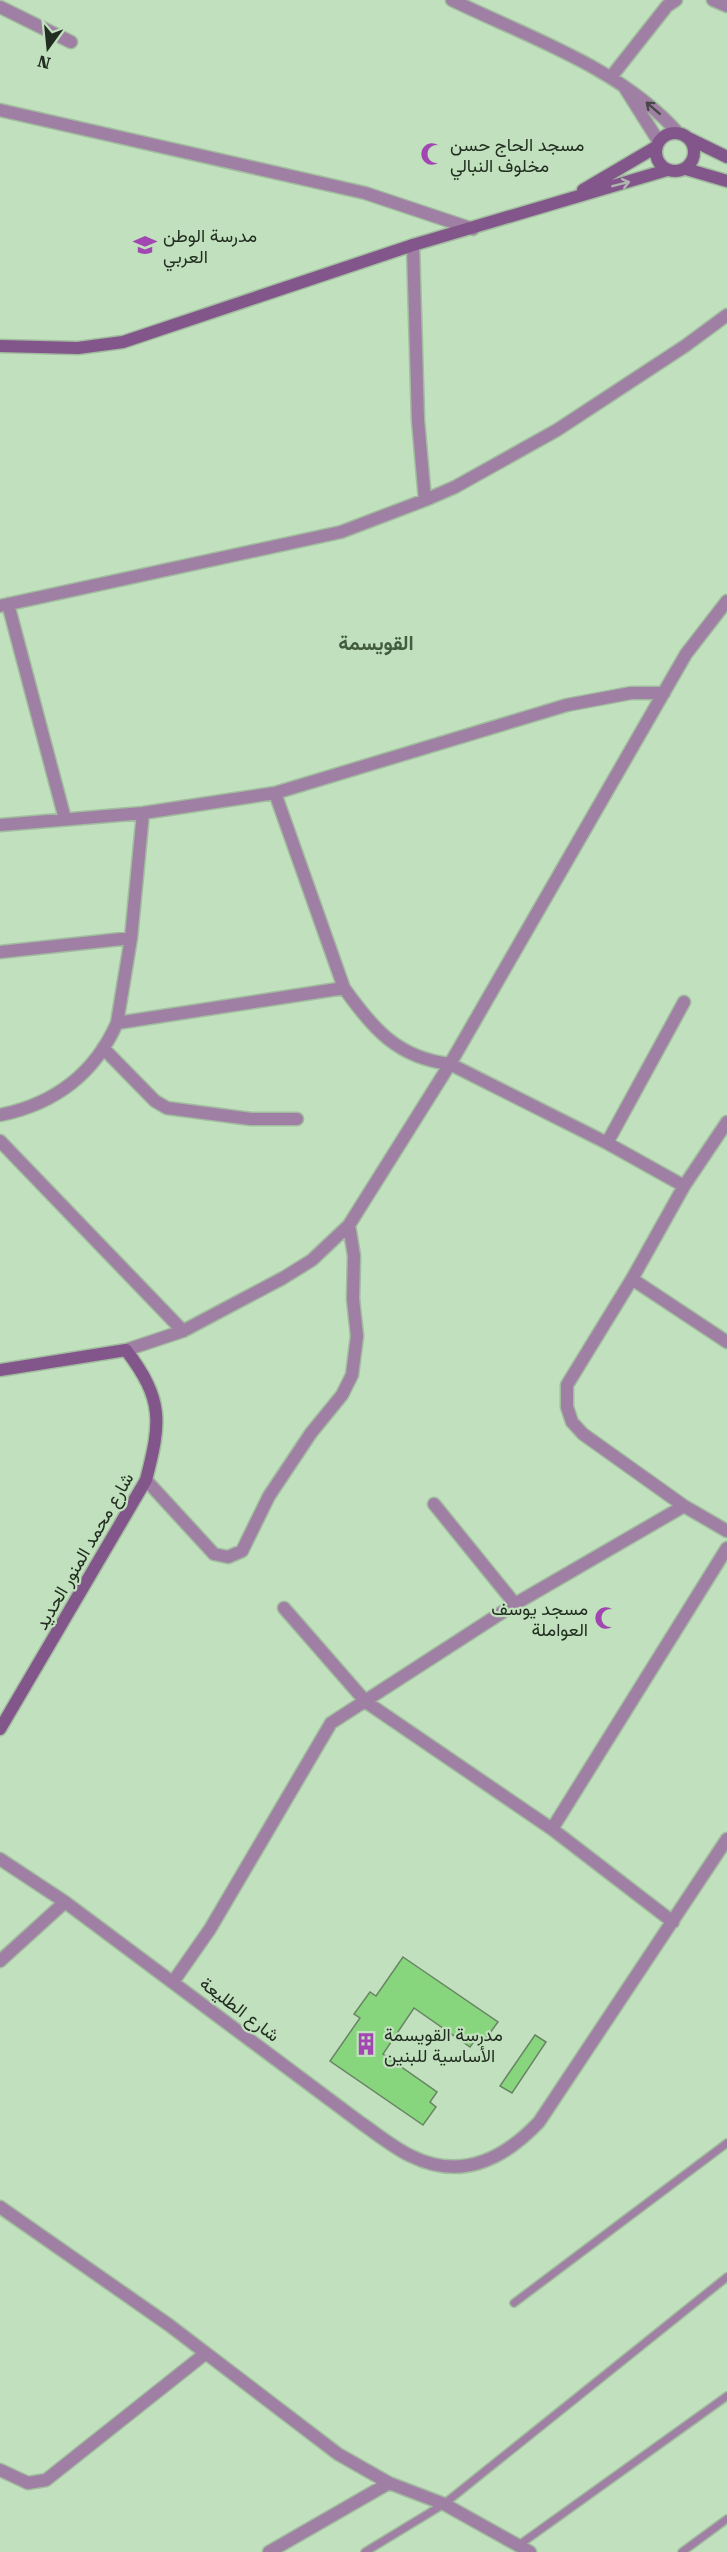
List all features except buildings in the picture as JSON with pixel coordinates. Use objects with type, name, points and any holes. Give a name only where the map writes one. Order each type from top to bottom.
[{"type":"street","points":[[452,0],[611,77],[650,105],[683,136],[694,150],[694,157],[686,169]]},
{"type":"street","points":[[611,77],[667,6],[676,0]]},
{"type":"street","points":[[712,0],[727,6]]},
{"type":"street","points":[[0,7],[71,42]]},
{"type":"street","points":[[624,87],[657,144],[657,160],[666,170]]},
{"type":"street","points":[[0,110],[365,193],[473,228]]},
{"type":"street","points":[[574,196],[657,144],[664,136],[683,136],[727,157]]},
{"type":"street","points":[[0,346],[78,348],[123,342],[414,245],[666,170],[686,169],[727,181]]},
{"type":"street","points":[[414,245],[418,431],[425,500]]},
{"type":"street","points":[[65,819],[4,605],[341,532],[425,500],[455,487],[557,430],[685,346],[727,315]]},
{"type":"street","points":[[0,1370],[126,1350],[183,1331],[312,1260],[349,1225],[450,1064],[686,654],[727,601]]},
{"type":"street","points":[[0,825],[143,813],[275,793],[567,705],[600,698],[664,693]]},
{"type":"street","points":[[275,793],[344,988],[363,1014],[388,1040],[409,1055],[430,1062],[450,1064],[606,1143],[684,1186]]},
{"type":"street","points":[[0,1115],[30,1109],[61,1093],[77,1079],[103,1048],[117,1023],[131,938],[143,813]]},
{"type":"street","points":[[0,952],[131,938]]},
{"type":"street","points":[[117,1023],[344,988]]},
{"type":"street","points":[[606,1143],[684,1002]]},
{"type":"street","points":[[103,1048],[155,1101],[166,1108],[251,1119],[297,1119]]},
{"type":"street","points":[[727,1122],[684,1186],[632,1279],[567,1385],[567,1407],[572,1422],[583,1434],[684,1506],[727,1530]]},
{"type":"street","points":[[0,1141],[183,1331]]},
{"type":"street","points":[[146,1480],[214,1554],[228,1557],[242,1551],[269,1496],[311,1433],[342,1395],[352,1375],[357,1336],[353,1299],[354,1256],[349,1225]]},
{"type":"street","points":[[632,1279],[727,1342]]},
{"type":"street","name":"شارع محمد المنور الحديد","points":[[0,1729],[146,1480],[158,1435],[154,1398],[142,1371],[126,1350]]},
{"type":"street","points":[[434,1504],[515,1604]]},
{"type":"street","points":[[173,1982],[210,1929],[331,1724],[515,1604],[684,1506]]},
{"type":"street","points":[[552,1829],[727,1548]]},
{"type":"street","points":[[284,1608],[366,1702],[552,1829],[673,1922],[727,1839]]},
{"type":"street","name":"شارع الطليعة","points":[[0,1859],[65,1902],[352,2116],[411,2156],[441,2166],[466,2167],[496,2157],[518,2144],[539,2122],[673,1922]]},
{"type":"street","points":[[0,1961],[65,1902]]},
{"type":"street","points":[[0,2207],[206,2353],[338,2454],[389,2483],[444,2504],[530,2552]]},
{"type":"street","points":[[0,2470],[28,2483],[46,2480],[206,2353]]},
{"type":"street","points":[[269,2552],[389,2483]]},
{"type":"lane","points":[[514,2303],[727,2143]]},
{"type":"lane","points":[[365,2552],[444,2504],[727,2277]]},
{"type":"lane","points":[[519,2545],[727,2396]]},
{"type":"lane","points":[[682,2552],[727,2519]]},
{"type":"place","name":"مسجد الحاج حسن مخلوف النبالي","points":[[432,154]]},
{"type":"place","name":"مدرسة الوطن العربي","points":[[145,245]]},
{"type":"place","name":"مسجد يوسف العواملة","points":[[606,1618]]},
{"type":"place","name":"مدرسة القويسمة الأساسية للبنين","points":[[366,2044]]},
{"type":"district","name":"القويسمة","points":[[376,643]]}]
